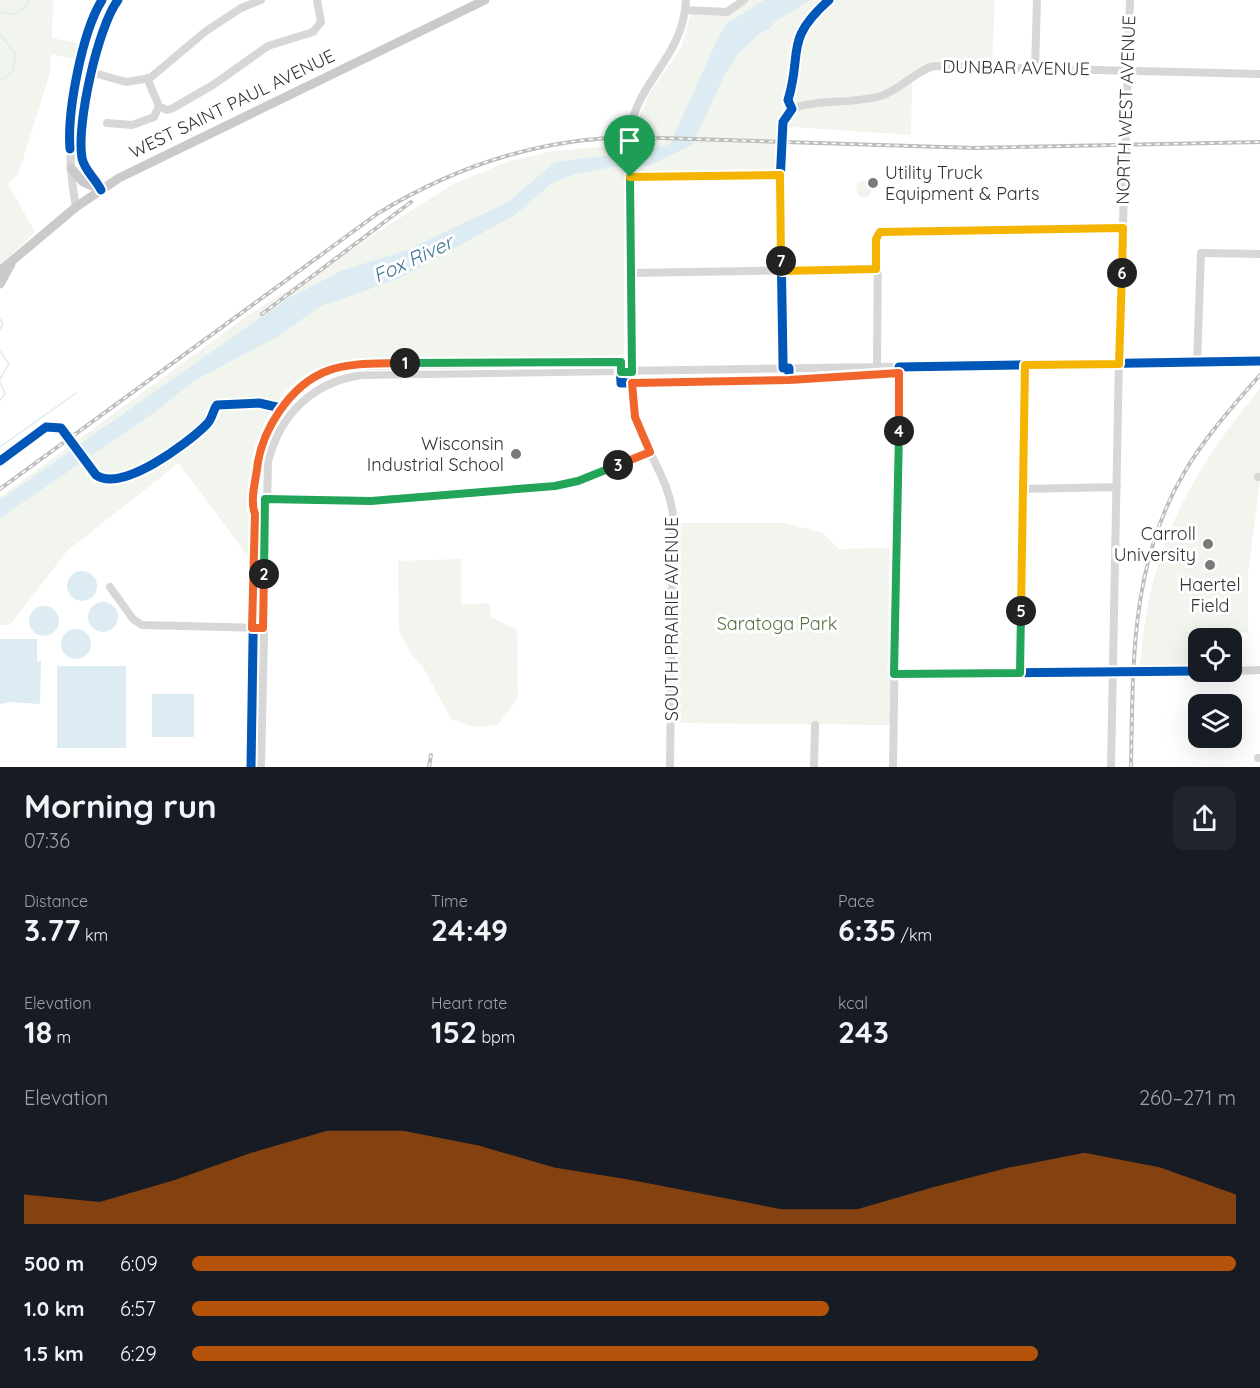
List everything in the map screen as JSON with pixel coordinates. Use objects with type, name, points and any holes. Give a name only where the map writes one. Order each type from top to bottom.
[{"type":"main road","name":"WEST SAINT PAUL AVENUE","points":[[0,271],[11,264],[43,233],[101,189],[145,165],[484,0]]},
{"type":"main road","points":[[71,168],[83,182],[101,189]]},
{"type":"main road","name":"WEST SAINT PAUL AVENUE","points":[[0,284],[11,264]]},
{"type":"street","points":[[76,207],[69,149],[70,115],[90,25],[102,0]]},
{"type":"street","points":[[101,189],[84,164],[81,148],[83,120],[104,25],[118,0]]},
{"type":"street","points":[[80,69],[126,82],[147,78],[206,31],[241,8],[261,0]]},
{"type":"street","points":[[147,78],[159,106],[167,110],[173,108],[213,85],[268,46],[314,32],[321,22],[316,0]]},
{"type":"street","name":"SOUTH PRAIRIE AVENUE","points":[[670,767],[673,515],[668,488],[635,417],[632,372],[630,150],[631,129],[637,105],[672,52],[686,0]]},
{"type":"street","points":[[685,10],[728,12],[744,0]]},
{"type":"street","points":[[1035,68],[1037,0]]},
{"type":"street","name":"NORTH WEST AVENUE","points":[[1111,767],[1119,364],[1130,0]]},
{"type":"street","name":"DUNBAR AVENUE","points":[[783,368],[780,175],[783,122],[787,113],[796,107],[872,98],[899,88],[931,66],[1260,74]]},
{"type":"street","points":[[107,123],[132,125],[146,121],[154,117],[159,106]]},
{"type":"street","points":[[69,149],[81,148]]},
{"type":"street","points":[[630,173],[780,175]]},
{"type":"street","points":[[877,367],[876,269],[877,235],[880,232],[1123,228]]},
{"type":"street","points":[[1197,363],[1201,253],[1260,254]]},
{"type":"street","points":[[631,273],[876,269]]},
{"type":"street","points":[[261,767],[266,469],[272,446],[287,418],[307,397],[336,381],[362,375],[1260,361]]},
{"type":"street","points":[[1020,673],[1025,365]]},
{"type":"street","points":[[893,767],[899,367]]},
{"type":"street","points":[[265,499],[371,501],[555,486],[578,481],[650,452]]},
{"type":"street","points":[[1023,489],[1117,487]]},
{"type":"street","points":[[110,587],[133,619],[142,625],[263,628]]},
{"type":"street","points":[[1242,670],[1260,670]]},
{"type":"street","points":[[894,674],[1188,671]]},
{"type":"street","points":[[814,767],[815,725]]},
{"type":"green space","points":[[0,0],[53,0],[52,38],[82,44],[78,60],[51,54],[50,73],[18,175],[8,184],[35,232],[0,266]]},
{"type":"green space","points":[[748,0],[995,0],[992,62],[947,60],[927,64],[907,76],[912,82],[911,135],[778,126],[776,166],[772,170],[639,171],[636,167],[640,115],[651,91],[681,48],[691,13],[729,14]]},
{"type":"green space","points":[[624,145],[624,364],[368,368],[329,376],[300,392],[281,413],[268,439],[259,502],[258,570],[179,463],[67,551],[10,625],[0,625],[0,497],[244,318],[453,184],[510,161],[553,151]]},
{"type":"green space","points":[[864,181],[870,183],[872,189],[870,195],[864,197],[858,195],[856,189],[858,183]]},
{"type":"green space","name":"Carroll University","points":[[1260,388],[1260,480],[1248,574],[1248,632],[1242,632],[1242,628],[1188,628],[1188,666],[1140,666],[1145,623],[1153,585],[1176,516],[1211,453]]},
{"type":"green space","name":"Saratoga Park","points":[[680,523],[785,523],[823,533],[839,549],[891,548],[890,725],[677,723]]},
{"type":"green space","points":[[461,559],[461,605],[489,603],[491,617],[517,630],[518,698],[498,725],[474,727],[451,719],[423,667],[411,654],[399,631],[398,561]]},
{"type":"water","name":"Fox River","points":[[764,0],[811,0],[776,21],[768,30],[761,32],[738,54],[724,76],[692,145],[649,166],[612,167],[576,174],[552,183],[515,215],[398,279],[321,306],[277,337],[195,380],[155,412],[0,518],[0,500],[287,299],[341,271],[407,250],[508,202],[555,162],[642,151],[670,144],[720,34],[728,23]]},
{"type":"water","points":[[82,571],[93,575],[97,586],[93,597],[82,601],[71,597],[67,586],[71,575]]},
{"type":"water","points":[[103,602],[114,606],[118,617],[114,628],[103,632],[92,628],[88,617],[92,606]]},
{"type":"water","points":[[44,606],[55,610],[59,621],[55,632],[44,636],[33,632],[29,621],[33,610]]},
{"type":"water","points":[[76,629],[87,633],[91,644],[87,655],[76,659],[65,655],[61,644],[65,633]]},
{"type":"water","points":[[0,639],[37,639],[37,661],[41,661],[40,704],[11,702],[0,704]]},
{"type":"water","points":[[57,666],[126,666],[126,748],[57,748]]},
{"type":"water","points":[[152,694],[194,694],[194,737],[152,737]]},
{"type":"waterway","points":[[0,12],[15,14],[27,5],[28,0]]},
{"type":"waterway","points":[[0,34],[16,55],[12,72],[0,81]]},
{"type":"waterway","points":[[0,319],[3,324],[0,329]]},
{"type":"waterway","points":[[0,351],[9,364],[0,379]]},
{"type":"waterway","points":[[0,382],[5,394],[0,400]]},
{"type":"waterway","points":[[0,447],[76,393]]},
{"type":"railway","points":[[0,489],[377,214],[436,182],[498,158],[563,143],[630,137],[974,148],[1260,142]]},
{"type":"railway","points":[[262,314],[411,202]]},
{"type":"railway","points":[[1131,767],[1134,653],[1144,579],[1153,543],[1166,508],[1192,460],[1220,422],[1260,375]]},
{"type":"railway","points":[[429,767],[431,755]]},
{"type":"cycle path","points":[[70,149],[71,115],[77,73],[88,32],[102,0]]},
{"type":"cycle path","points":[[101,190],[83,162],[82,123],[96,53],[110,13],[118,0]]},
{"type":"cycle path","points":[[789,380],[789,368],[783,368],[780,183],[783,122],[792,109],[788,100],[800,37],[805,26],[829,0]]},
{"type":"cycle path","points":[[899,367],[1260,361]]},
{"type":"cycle path","points":[[251,767],[255,514],[253,502],[261,449],[274,418],[296,391],[309,380],[324,372],[356,365],[620,362],[621,383],[789,380],[899,373],[894,674],[1188,671]]},
{"type":"cycle path","points":[[0,461],[46,427],[61,428],[96,475],[107,479],[122,477],[154,464],[185,443],[208,423],[217,405],[259,403],[281,408]]},
{"type":"place","name":"Utility Truck Equipment & Parts","points":[[873,183]]},
{"type":"place","name":"Wisconsin Industrial School","points":[[516,454]]},
{"type":"place","name":"Carroll University","points":[[1208,544]]},
{"type":"place","name":"Haertel Field","points":[[1210,565]]},
{"type":"route","points":[[780,175],[782,271],[876,269],[876,239],[880,232],[1123,228],[1119,364],[1025,365],[1020,673],[894,674],[899,373],[789,380],[632,383],[635,417],[650,452],[563,485],[371,501],[265,499],[263,628],[252,628],[255,514],[252,502],[255,495],[261,446],[278,412],[292,396],[319,375],[334,369],[356,365],[426,363],[621,362],[621,372],[632,372],[630,177],[780,175]]}]
